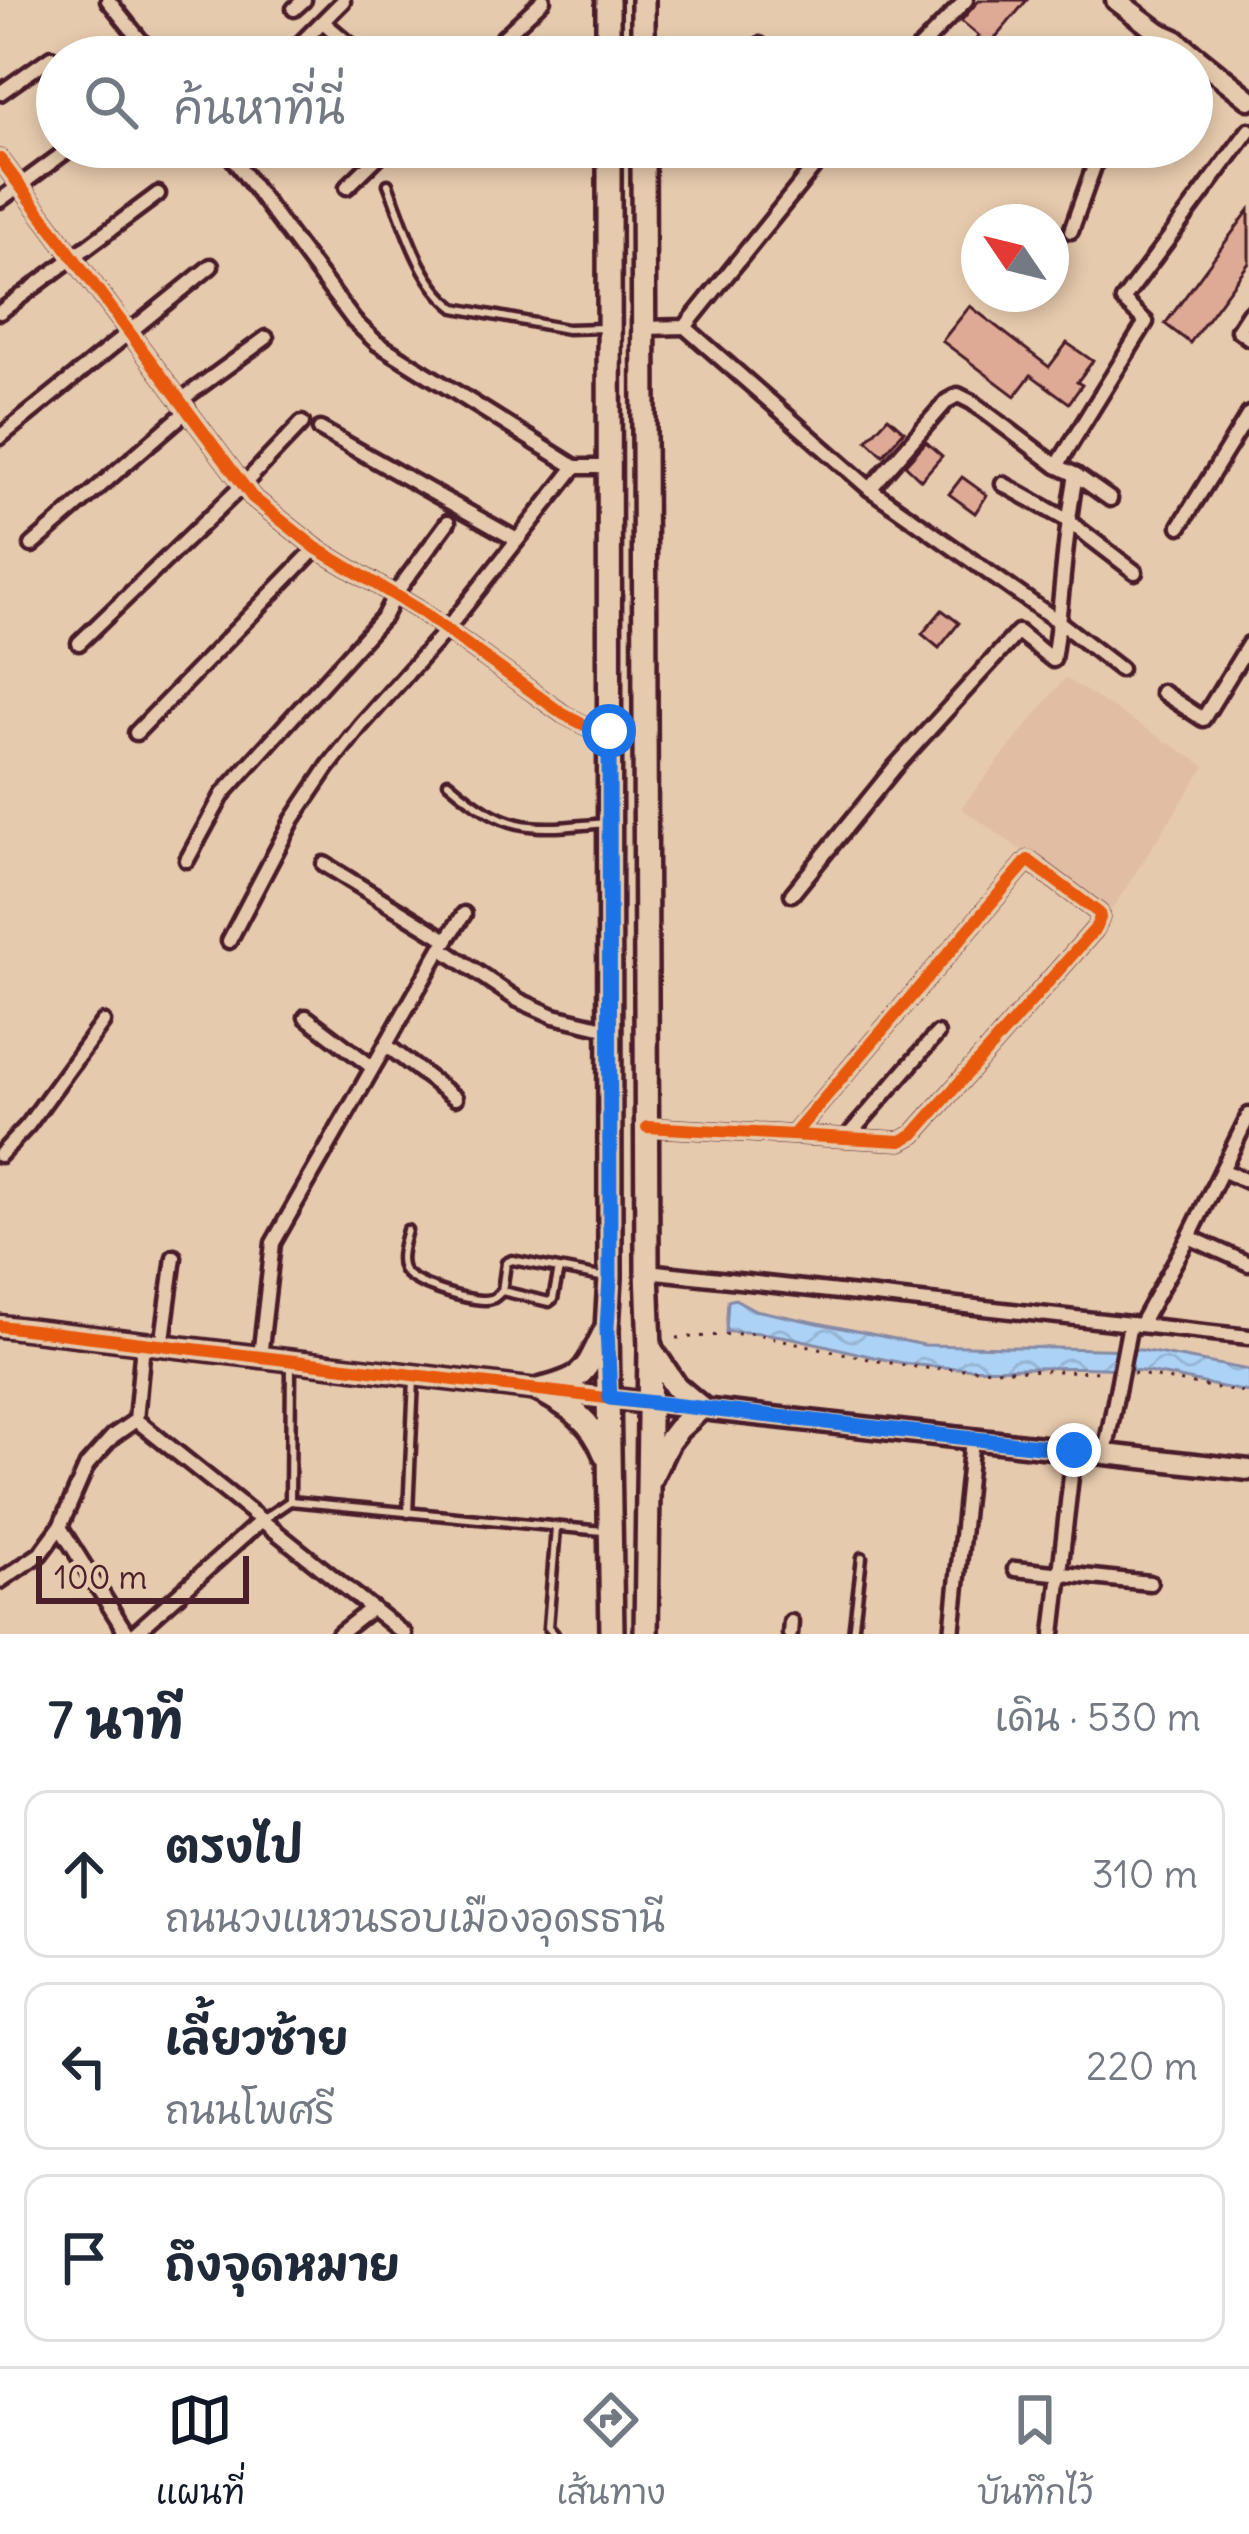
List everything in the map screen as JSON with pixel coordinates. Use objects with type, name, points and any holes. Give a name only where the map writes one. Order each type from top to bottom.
[{"type":"main road","points":[[608,0],[608,36]]},
{"type":"main road","points":[[643,0],[643,36]]},
{"type":"main road","points":[[1116,0],[1167,36]]},
{"type":"main road","points":[[1132,0],[1172,36]]},
{"type":"main road","points":[[1213,70],[1249,99]]},
{"type":"main road","points":[[609,168],[607,1328],[612,1634]]},
{"type":"main road","points":[[643,168],[650,1348],[646,1634]]},
{"type":"main road","points":[[0,1326],[1249,1470]]},
{"type":"main road","points":[[539,1390],[572,1382],[590,1364],[607,1328]]},
{"type":"main road","points":[[650,1348],[676,1387],[701,1408]]},
{"type":"main road","points":[[539,1390],[586,1419],[609,1466]]},
{"type":"main road","points":[[647,1485],[677,1429],[701,1408]]},
{"type":"street","points":[[107,0],[137,36]]},
{"type":"street","points":[[505,36],[543,0]]},
{"type":"street","points":[[931,36],[966,0]]},
{"type":"street","points":[[308,36],[343,1]]},
{"type":"street","points":[[322,22],[339,36]]},
{"type":"street","points":[[0,93],[36,68]]},
{"type":"street","points":[[1057,466],[1146,322],[1123,300],[1249,130]]},
{"type":"street","points":[[0,159],[252,497],[316,548],[395,594],[577,723],[609,731]]},
{"type":"street","points":[[0,200],[44,168]]},
{"type":"street","points":[[240,168],[354,321],[377,343],[575,466],[609,466]]},
{"type":"street","points":[[347,187],[366,168]]},
{"type":"street","points":[[685,327],[813,168]]},
{"type":"street","points":[[1071,231],[1094,168]]},
{"type":"street","points":[[0,312],[158,194]]},
{"type":"street","points":[[0,437],[211,266]]},
{"type":"street","points":[[1249,313],[1238,330],[1249,338]]},
{"type":"street","points":[[644,328],[685,327],[870,489],[1120,669]]},
{"type":"street","points":[[32,545],[266,338]]},
{"type":"street","points":[[870,489],[947,401],[958,395],[1110,500]]},
{"type":"street","points":[[1180,526],[1249,414]]},
{"type":"street","points":[[80,643],[302,423]]},
{"type":"street","points":[[320,429],[518,540]]},
{"type":"street","points":[[229,941],[293,819],[328,767],[447,629],[575,466]]},
{"type":"street","points":[[792,894],[896,767],[1018,632],[1053,660],[1076,475]]},
{"type":"street","points":[[1003,484],[1067,520],[1136,572]]},
{"type":"street","points":[[187,860],[224,794],[384,616],[448,522]]},
{"type":"street","points":[[136,733],[316,548]]},
{"type":"street","points":[[1162,692],[1203,719],[1246,654]]},
{"type":"street","points":[[647,1127],[901,1141],[914,1134],[1095,929],[1100,918],[1096,908],[1028,860],[794,1134]]},
{"type":"street","points":[[325,864],[518,1000],[554,1016],[609,1029]]},
{"type":"street","points":[[260,1357],[274,1243],[464,914]]},
{"type":"street","points":[[306,1017],[372,1067]]},
{"type":"street","points":[[0,1155],[28,1125],[103,1022]]},
{"type":"street","points":[[848,1136],[938,1034]]},
{"type":"street","points":[[386,1045],[455,1098]]},
{"type":"street","points":[[1105,1454],[1125,1346],[1189,1237],[1249,1115]]},
{"type":"street","points":[[1222,1170],[1249,1182]]},
{"type":"street","points":[[1189,1237],[1249,1264]]},
{"type":"street","points":[[0,1580],[40,1554],[60,1527],[87,1465],[113,1436],[136,1420],[174,1257]]},
{"type":"street","points":[[647,1271],[1249,1337]]},
{"type":"street","points":[[136,1420],[404,1634]]},
{"type":"street","points":[[952,1634],[972,1438]]},
{"type":"street","points":[[1053,1634],[1074,1450]]},
{"type":"street","points":[[60,1527],[130,1634],[262,1520]]},
{"type":"street","points":[[1015,1569],[1150,1583]]},
{"type":"street","points":[[338,1634],[372,1608]]},
{"type":"lane","points":[[388,184],[418,258],[442,298],[455,308],[567,329],[609,328]]},
{"type":"lane","points":[[448,782],[487,813],[507,821],[543,828],[609,823]]},
{"type":"lane","points":[[406,1230],[400,1263],[404,1270],[421,1285],[483,1300],[502,1292],[508,1261],[610,1278]]},
{"type":"lane","points":[[502,1292],[549,1302],[559,1269]]},
{"type":"lane","points":[[290,1501],[291,1360]]},
{"type":"lane","points":[[408,1513],[414,1375]]},
{"type":"lane","points":[[262,1520],[290,1501],[610,1531]]},
{"type":"lane","points":[[554,1634],[548,1627],[556,1528]]},
{"type":"lane","points":[[853,1634],[862,1557]]},
{"type":"path","points":[[676,1338],[752,1333],[922,1368],[1138,1373],[1249,1394]]},
{"type":"shaded area","points":[[1065,678],[1205,766],[1110,912],[961,808]]},
{"type":"water","points":[[735,1299],[755,1310],[924,1345],[1141,1350],[1249,1370],[1249,1392],[1112,1369],[917,1365],[798,1339],[726,1332],[728,1301]]},
{"type":"building","points":[[979,0],[1027,0],[997,36],[979,36],[961,21]]},
{"type":"building","points":[[1249,210],[1249,263],[1190,343],[1165,324]]},
{"type":"building","points":[[965,312],[978,312],[1049,367],[1067,343],[1093,361],[1069,403],[1031,375],[1015,396],[942,341]]},
{"type":"building","points":[[888,417],[904,431],[883,455],[867,440]]},
{"type":"building","points":[[926,442],[942,456],[921,480],[905,465]]},
{"type":"building","points":[[962,477],[987,495],[975,513],[949,494]]},
{"type":"building","points":[[942,610],[959,623],[939,648],[922,634]]},
{"type":"cycle path","points":[[0,159],[252,497],[316,548],[419,610],[563,714],[590,728],[609,731]]},
{"type":"cycle path","points":[[647,1127],[901,1141],[914,1134],[1095,929],[1099,913],[1028,860],[794,1134]]},
{"type":"cycle path","points":[[0,1326],[648,1403]]},
{"type":"route","points":[[609,731],[610,1398],[1074,1450]]}]
